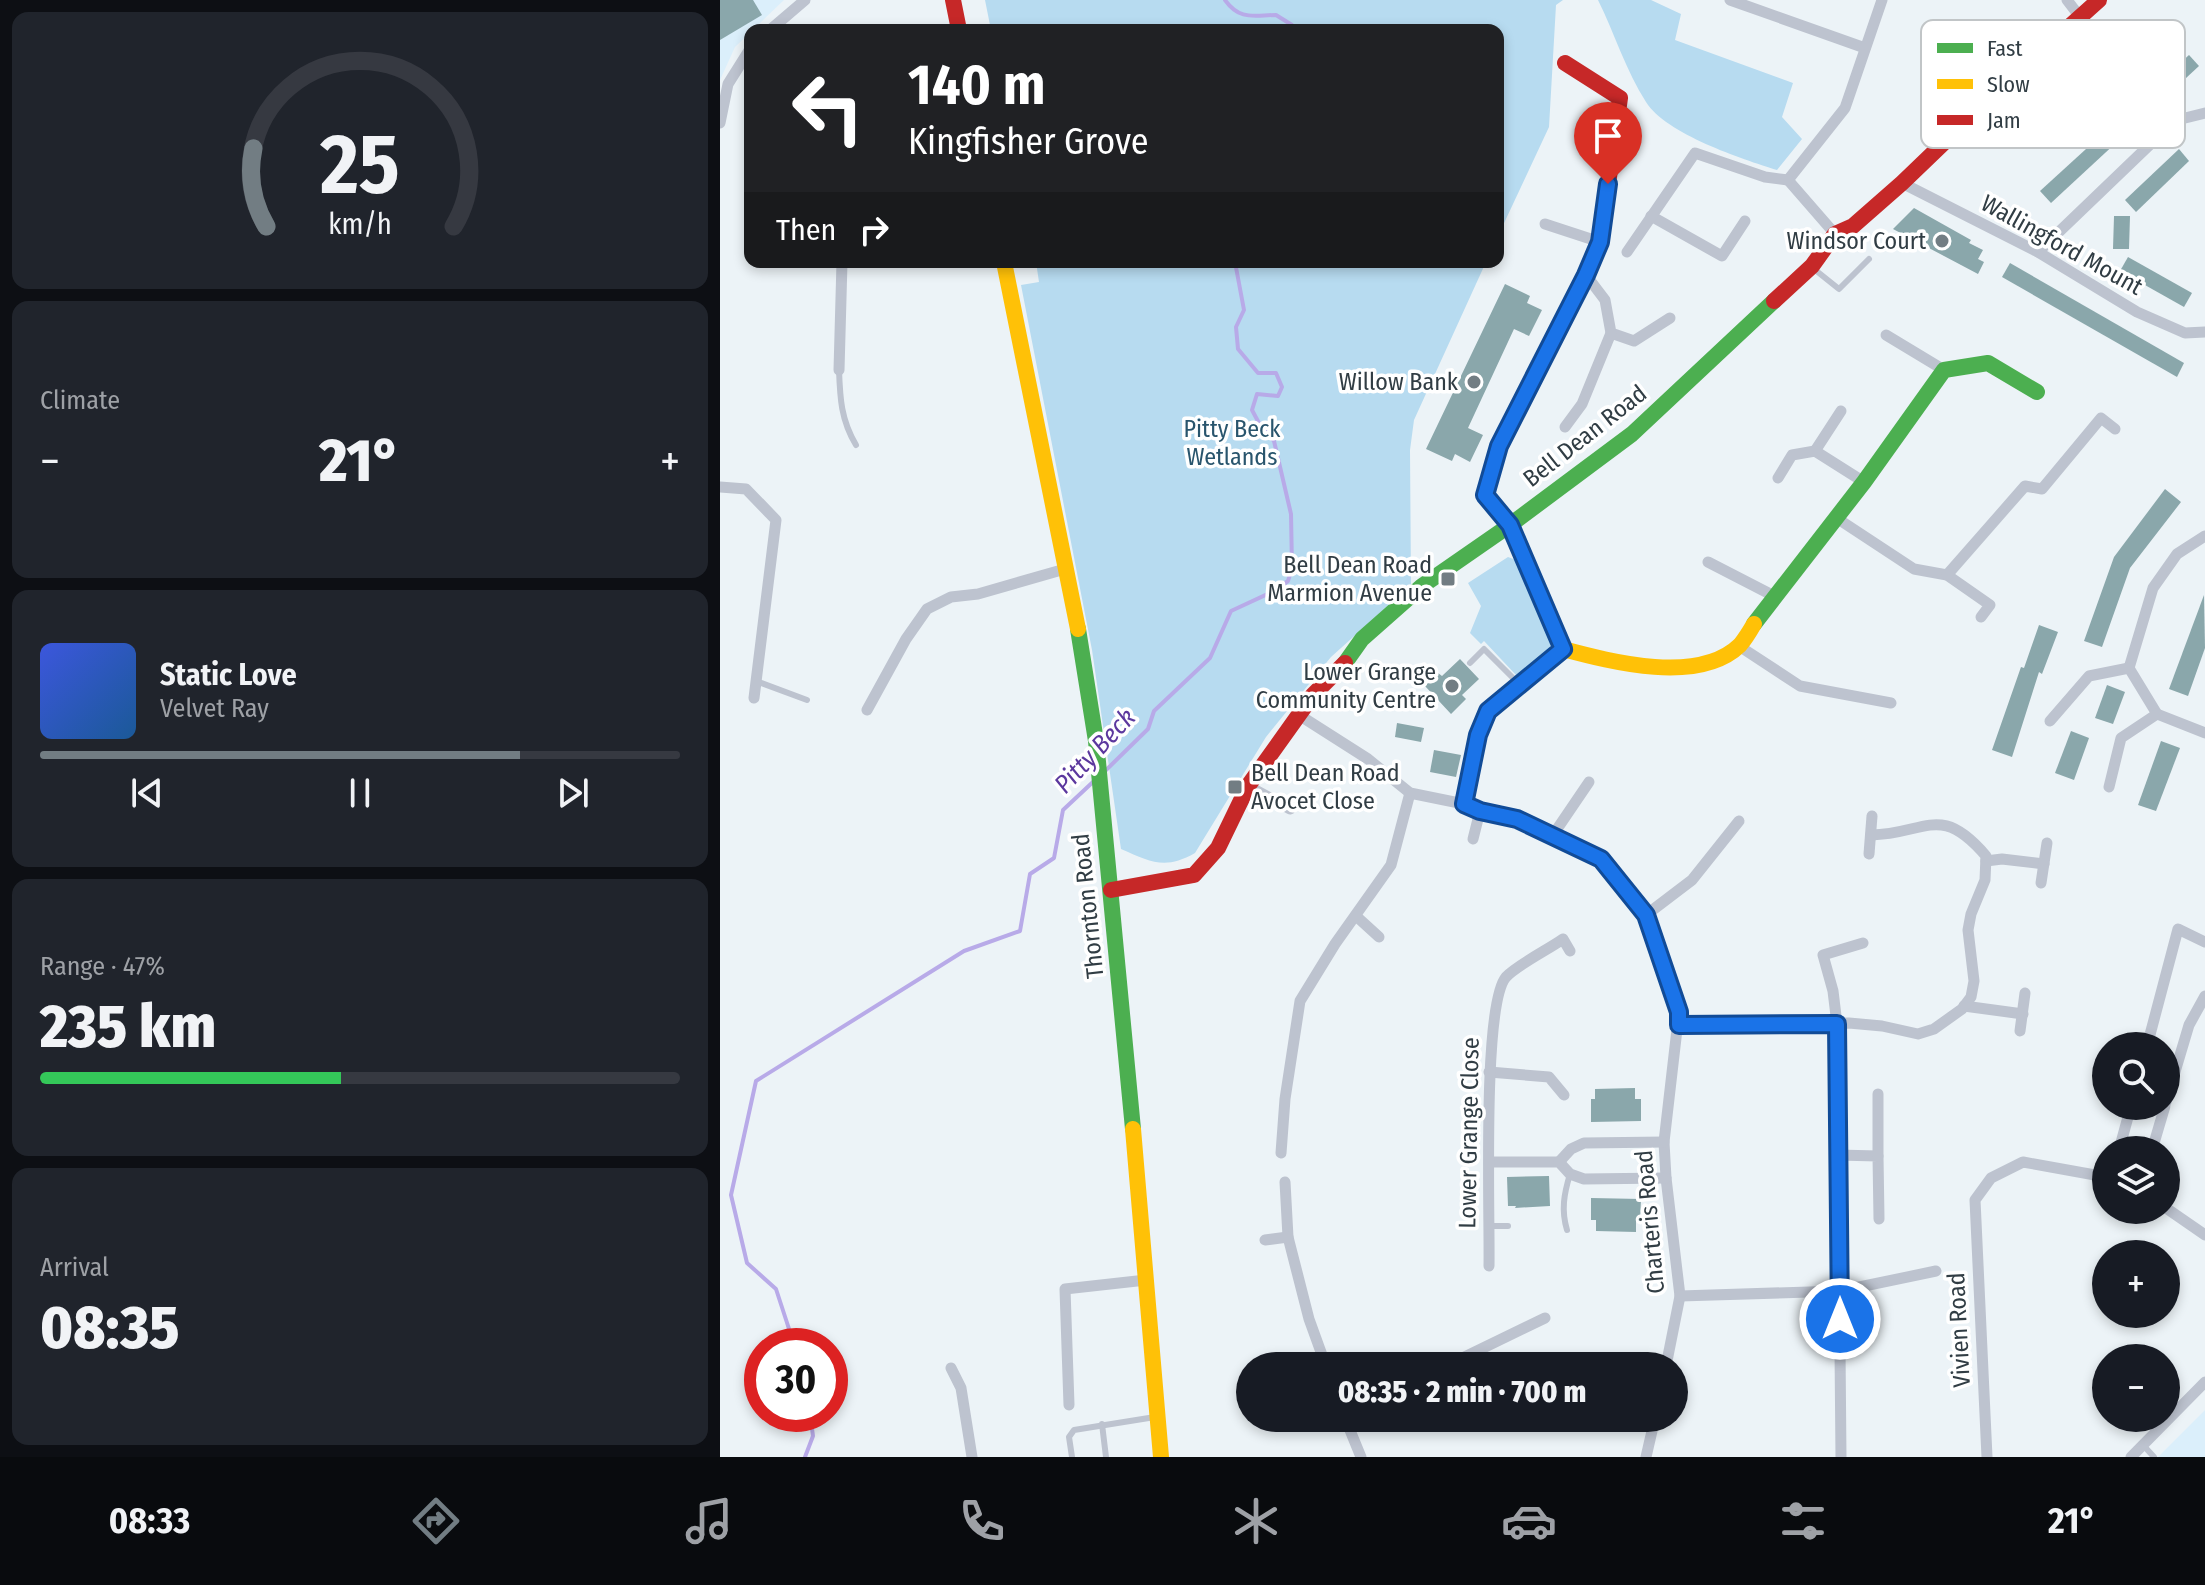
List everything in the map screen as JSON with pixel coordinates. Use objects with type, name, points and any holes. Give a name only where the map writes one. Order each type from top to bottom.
[{"type":"street","points":[[777,24],[805,0]]},
{"type":"street","points":[[953,0],[958,24]]},
{"type":"street","points":[[1730,0],[1865,48]]},
{"type":"street","points":[[1788,180],[1845,108],[1882,0]]},
{"type":"street","points":[[2067,0],[2080,17]]},
{"type":"street","name":"Bell Dean Road","points":[[2077,20],[2099,0]]},
{"type":"street","points":[[720,123],[724,82],[744,57]]},
{"type":"street","points":[[1563,649],[1510,525],[1485,495],[1499,446],[1600,242],[1620,98],[1565,63]]},
{"type":"street","points":[[2185,118],[2205,113]]},
{"type":"street","name":"Bell Dean Road","points":[[1111,890],[1194,875],[1218,848],[1248,786],[1313,695],[1349,659],[1362,639],[1422,586],[1632,434],[1812,266],[1835,234],[1853,226],[1938,148]]},
{"type":"street","points":[[2038,252],[2146,148]]},
{"type":"street","points":[[1627,252],[1695,153],[1765,177],[1788,180],[1835,234]]},
{"type":"street","name":"Wallingford Mount","points":[[1902,183],[2038,252],[2137,312],[2185,333],[2205,332]]},
{"type":"street","points":[[1651,216],[1722,256],[1745,221]]},
{"type":"street","points":[[1545,224],[1600,242]]},
{"type":"street","points":[[839,370],[842,268]]},
{"type":"street","name":"Thornton Road","points":[[1005,268],[1074,603],[1096,741],[1161,1457]]},
{"type":"street","points":[[1565,427],[1582,404],[1611,333],[1605,300],[1586,275]]},
{"type":"street","points":[[1611,333],[1634,341],[1670,318]]},
{"type":"street","points":[[1886,335],[1944,370],[1988,363],[2037,392]]},
{"type":"street","points":[[1563,649],[1613,662],[1664,667],[1703,666],[1739,646],[1774,596],[1864,482],[1944,370]]},
{"type":"street","points":[[1815,451],[1841,411]]},
{"type":"street","points":[[1947,575],[2025,486],[2042,489],[2101,418],[2115,429]]},
{"type":"street","points":[[1778,478],[1792,455],[1815,451],[1864,482]]},
{"type":"street","points":[[720,487],[746,489],[776,520],[754,698]]},
{"type":"street","points":[[1835,517],[1914,569],[1947,575],[1990,605],[1981,617]]},
{"type":"street","points":[[2205,536],[2177,554],[2153,588],[2129,668],[2157,714],[2205,733]]},
{"type":"street","points":[[1708,562],[1774,596]]},
{"type":"street","points":[[867,710],[906,639],[927,609],[951,597],[978,594],[1065,569]]},
{"type":"street","points":[[1739,646],[1800,686],[1891,703]]},
{"type":"street","points":[[1464,804],[1478,735],[1488,711],[1563,649]]},
{"type":"street","points":[[2050,721],[2089,676],[2129,668]]},
{"type":"street","points":[[2109,787],[2121,738],[2157,714]]},
{"type":"street","name":"Charteris Road","points":[[1299,715],[1368,759],[1410,793],[1517,819],[1601,859],[1646,915],[1679,1012],[1664,1142],[1680,1296],[1669,1352]]},
{"type":"street","points":[[1553,835],[1589,782]]},
{"type":"street","points":[[1248,786],[1290,809]]},
{"type":"street","points":[[1281,1153],[1285,1099],[1300,1001],[1335,944],[1391,865],[1410,793]]},
{"type":"street","points":[[1473,839],[1480,811]]},
{"type":"street","points":[[1869,854],[1872,816]]},
{"type":"street","points":[[1646,915],[1692,880],[1739,821]]},
{"type":"street","points":[[1679,1025],[1837,1024],[1882,1026],[1918,1034],[1934,1029],[1964,1006],[1971,997],[1974,981],[1968,930],[1985,880],[1986,856],[1968,835],[1944,824],[1929,823],[1892,834],[1871,835]]},
{"type":"street","points":[[2041,883],[2047,843]]},
{"type":"street","points":[[1986,861],[2002,859],[2044,864]]},
{"type":"street","points":[[1356,916],[1379,937]]},
{"type":"street","points":[[2151,1032],[2178,929],[2205,942]]},
{"type":"street","name":"Lower Grange Close","points":[[1489,1266],[1489,1072],[1496,1002],[1506,978],[1563,939],[1570,951]]},
{"type":"street","points":[[1841,1457],[1837,1024],[1833,991],[1823,955],[1863,943]]},
{"type":"street","points":[[2020,1031],[2025,993]]},
{"type":"street","points":[[2180,1055],[2189,1025],[2205,996]]},
{"type":"street","points":[[1964,1006],[2023,1014]]},
{"type":"street","points":[[1489,1072],[1549,1077],[1564,1095]]},
{"type":"street","points":[[1878,1094],[1879,1219]]},
{"type":"street","points":[[1490,1162],[1559,1162],[1571,1149],[1584,1143],[1664,1142]]},
{"type":"street","points":[[1837,1155],[1878,1156]]},
{"type":"street","points":[[1559,1162],[1570,1174],[1584,1179],[1666,1178]]},
{"type":"street","name":"Vivien Road","points":[[1987,1457],[1975,1200],[1991,1178],[2023,1162],[2092,1174]]},
{"type":"street","points":[[1285,1182],[1288,1237],[1321,1352]]},
{"type":"street","points":[[2180,1218],[2205,1235]]},
{"type":"street","points":[[1265,1240],[1288,1237]]},
{"type":"street","points":[[1680,1296],[1840,1291],[1936,1271]]},
{"type":"street","points":[[1069,1405],[1065,1289],[1146,1280]]},
{"type":"street","points":[[1475,1352],[1545,1318]]},
{"type":"street","points":[[951,1368],[961,1388],[972,1457]]},
{"type":"street","points":[[2131,1457],[2205,1382]]},
{"type":"street","points":[[1351,1432],[1361,1457]]},
{"type":"street","points":[[1647,1457],[1652,1432]]},
{"type":"lane","points":[[1812,266],[1839,289],[1869,259]]},
{"type":"lane","points":[[839,370],[845,427],[856,445]]},
{"type":"lane","points":[[1470,663],[1484,649],[1519,684]]},
{"type":"lane","points":[[756,681],[807,700]]},
{"type":"lane","points":[[1567,1230],[1563,1218],[1564,1195],[1570,1174]]},
{"type":"lane","points":[[1490,1226],[1508,1226]]},
{"type":"lane","points":[[1072,1457],[1071,1432],[1158,1416]]},
{"type":"lane","points":[[1102,1424],[1106,1457]]},
{"type":"lane","points":[[2143,1445],[2154,1457]]},
{"type":"shaded area","points":[[720,0],[784,0],[759,24],[744,24],[744,38],[735,47],[720,80]]},
{"type":"shaded area","points":[[2205,1410],[2205,1457],[2158,1457]]},
{"type":"green space","points":[[985,0],[1563,0],[1556,5],[1549,127],[1504,223],[1504,24],[990,24]]},
{"type":"green space","points":[[1598,0],[1651,0],[1681,14],[1675,40],[1793,83],[1782,117],[1802,139],[1777,170],[1706,144],[1656,114],[1632,77]]},
{"type":"green space","name":"Pitty Beck Wetlands","points":[[1037,268],[1483,268],[1414,420],[1410,450],[1411,585],[1331,657],[1266,737],[1195,853],[1175,861],[1158,862],[1121,849],[1092,650],[1021,285],[1039,282]]},
{"type":"green space","points":[[1508,557],[1523,568],[1551,645],[1546,654],[1516,675],[1484,641],[1481,644],[1470,633],[1481,606],[1468,583]]},
{"type":"building","points":[[720,0],[753,0],[762,15],[720,40]]},
{"type":"building","points":[[2189,55],[2199,66],[2185,79],[2185,59]]},
{"type":"building","points":[[2087,148],[2110,148],[2051,203],[2040,191]]},
{"type":"building","points":[[2179,149],[2189,161],[2136,212],[2125,200]]},
{"type":"building","name":"Windsor Court","points":[[1914,208],[1983,250],[1978,259],[1984,262],[1978,274],[1893,229]]},
{"type":"building","points":[[2114,216],[2130,216],[2129,249],[2113,249]]},
{"type":"building","points":[[2128,257],[2192,293],[2184,307],[2120,271]]},
{"type":"building","points":[[2010,263],[2184,363],[2177,377],[2002,277]]},
{"type":"building","name":"Willow Bank","points":[[1505,284],[1530,296],[1527,303],[1542,310],[1529,336],[1514,329],[1468,428],[1483,435],[1470,462],[1455,454],[1452,461],[1426,449]]},
{"type":"building","points":[[2165,489],[2181,502],[2130,568],[2102,647],[2084,641],[2114,557]]},
{"type":"building","points":[[2204,595],[2205,648],[2188,696],[2169,689]]},
{"type":"building","points":[[2039,625],[2058,632],[2042,674],[2039,672],[2012,757],[1992,750]]},
{"type":"building","name":"Lower Grange Community Centre","points":[[1460,659],[1479,679],[1462,695],[1466,699],[1451,714],[1425,686],[1438,673],[1442,676]]},
{"type":"building","points":[[2107,685],[2125,692],[2113,724],[2095,718]]},
{"type":"building","points":[[1397,723],[1424,728],[1421,742],[1395,737]]},
{"type":"building","points":[[2071,731],[2089,738],[2074,780],[2055,773]]},
{"type":"building","points":[[2161,741],[2180,748],[2156,811],[2138,805]]},
{"type":"building","points":[[1434,750],[1461,755],[1456,777],[1430,772]]},
{"type":"building","points":[[1635,1088],[1635,1099],[1641,1099],[1641,1121],[1591,1122],[1591,1099],[1595,1099],[1595,1089]]},
{"type":"building","points":[[1549,1176],[1550,1206],[1508,1206],[1507,1177]]},
{"type":"building","points":[[1591,1198],[1641,1199],[1636,1232],[1596,1231],[1596,1220],[1591,1220]]},
{"type":"waterway","name":"Pitty Beck","points":[[1225,0],[1242,14],[1276,15],[1290,24]]},
{"type":"waterway","name":"Pitty Beck","points":[[1103,773],[1148,729],[1154,711],[1210,658],[1231,611],[1274,591],[1288,581],[1292,568],[1291,514],[1274,441],[1252,410],[1257,394],[1278,396],[1282,387],[1276,373],[1258,373],[1238,349],[1236,327],[1244,310],[1236,268]]},
{"type":"waterway","name":"Pitty Beck","points":[[789,1328],[776,1289],[747,1263],[731,1195],[756,1081],[964,951],[1020,931],[1030,874],[1054,858],[1063,810],[1094,781]]},
{"type":"waterway","name":"Pitty Beck","points":[[805,1457],[812,1432]]},
{"type":"traffic: fast","points":[[1345,663],[1362,639],[1422,586],[1632,434],[1774,301]]},
{"type":"traffic: fast","points":[[1754,624],[1864,482],[1944,370],[1988,363],[2037,392]]},
{"type":"traffic: fast","points":[[1078,629],[1096,741],[1133,1129]]},
{"type":"traffic: slow","points":[[1005,268],[1078,629]]},
{"type":"traffic: slow","points":[[1490,477],[1485,495],[1510,525],[1563,649],[1654,667],[1702,664],[1723,657],[1740,645],[1754,624]]},
{"type":"traffic: slow","points":[[1133,1129],[1161,1457]]},
{"type":"traffic: jam","points":[[953,0],[958,24]]},
{"type":"traffic: jam","points":[[2077,20],[2099,0]]},
{"type":"traffic: jam","points":[[1490,477],[1499,446],[1600,242],[1620,98],[1565,63]]},
{"type":"traffic: jam","points":[[1774,301],[1812,266],[1835,234],[1853,226],[1938,148]]},
{"type":"traffic: jam","points":[[1111,890],[1194,875],[1218,848],[1248,786],[1313,695],[1345,663]]},
{"type":"place","name":"Windsor Court","points":[[1942,241]]},
{"type":"place","name":"Willow Bank","points":[[1474,382]]},
{"type":"place","name":"Bell Dean Road Marmion Avenue","points":[[1448,579]]},
{"type":"place","name":"Lower Grange Community Centre","points":[[1452,686]]},
{"type":"place","name":"Bell Dean Road Avocet Close","points":[[1235,787]]},
{"type":"route","points":[[1608,184],[1600,242],[1499,446],[1485,495],[1510,525],[1563,649],[1488,711],[1478,735],[1464,804],[1517,819],[1601,859],[1646,915],[1679,1012],[1679,1025],[1837,1024],[1840,1319]]}]
